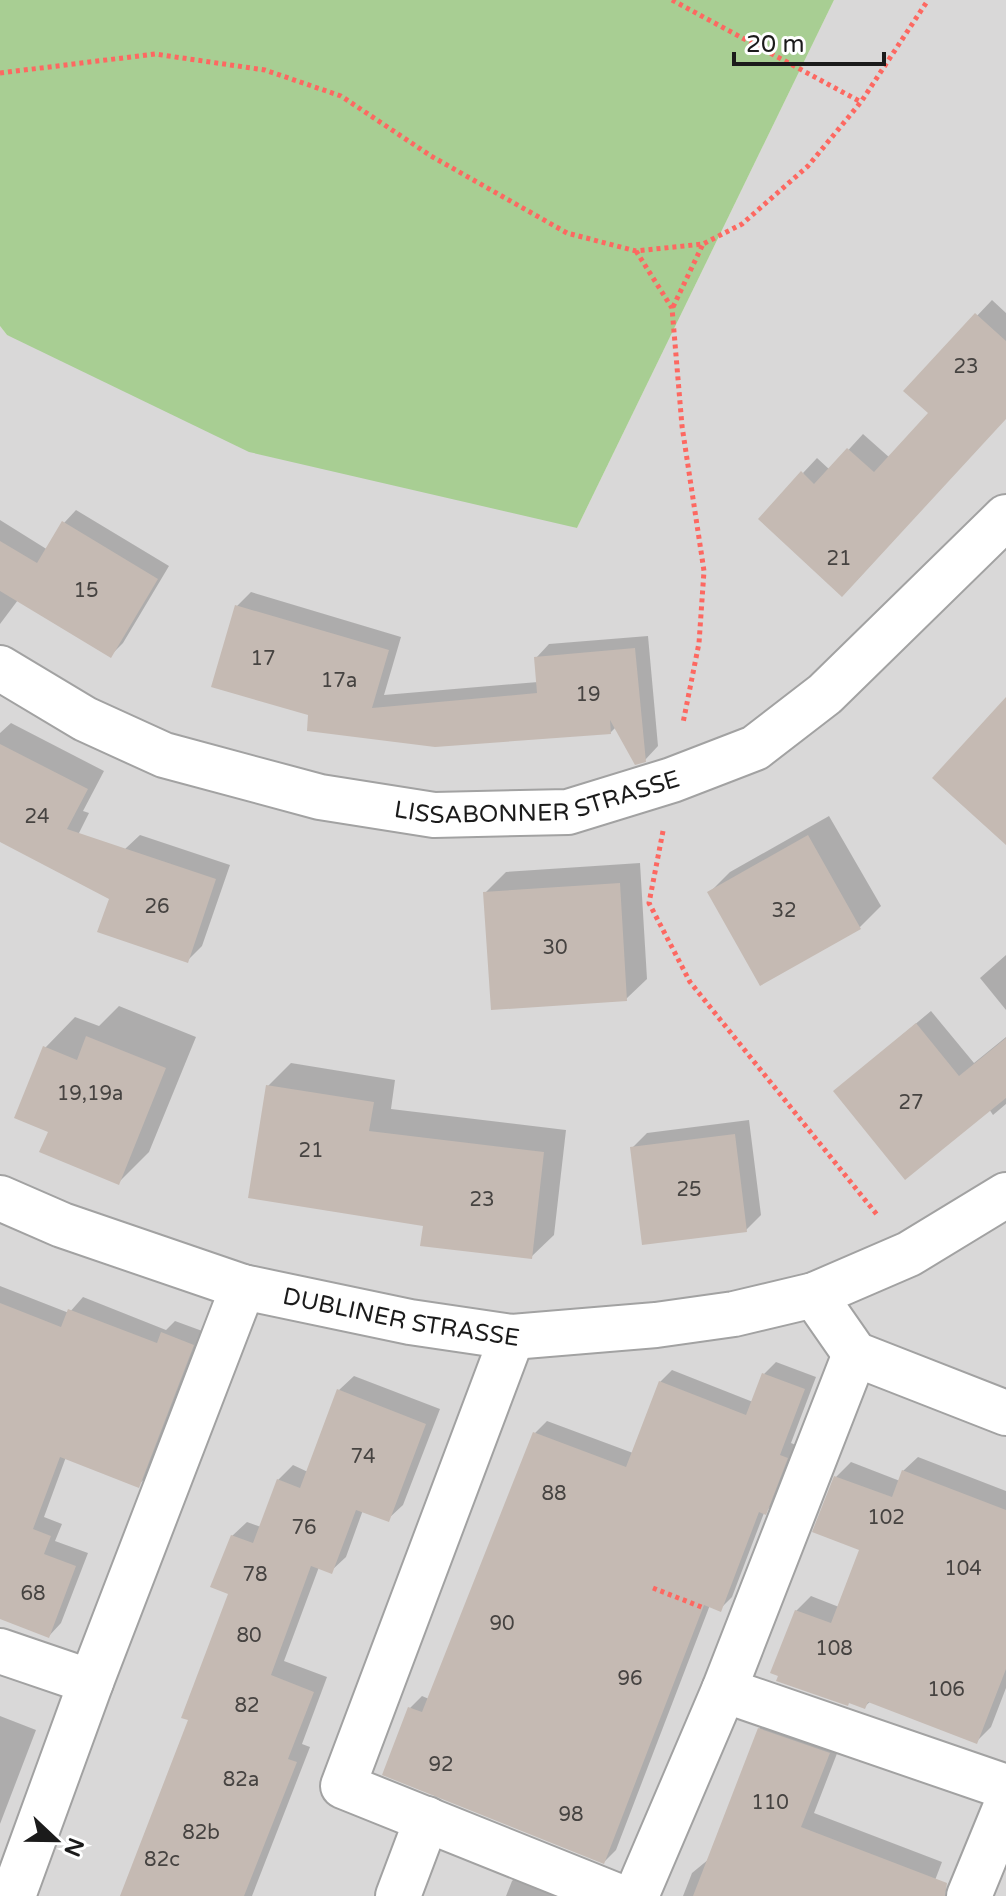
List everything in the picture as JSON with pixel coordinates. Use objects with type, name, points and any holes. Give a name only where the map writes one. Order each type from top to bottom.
[{"type":"street","name":"LISSABONNER STRASSE","points":[[0,668],[85,719],[164,755],[320,797],[434,815],[568,812],[672,780],[755,748],[825,694],[1006,517]]},
{"type":"street","name":"DUBLINER STRASSE","points":[[0,1198],[62,1225],[243,1287],[410,1322],[512,1337],[656,1325],[734,1314],[814,1295],[909,1254],[1006,1195]]},
{"type":"street","points":[[13,1896],[91,1682],[243,1287]]},
{"type":"street","points":[[814,1295],[855,1354],[1006,1413]]},
{"type":"street","points":[[512,1337],[343,1786],[617,1896]]},
{"type":"street","points":[[636,1896],[724,1690],[855,1354]]},
{"type":"street","points":[[0,1651],[91,1682]]},
{"type":"street","points":[[724,1690],[1006,1787]]},
{"type":"street","points":[[969,1896],[1006,1806]]},
{"type":"street","points":[[398,1896],[427,1819]]},
{"type":"path","points":[[672,0],[861,102]]},
{"type":"path","points":[[0,73],[155,54],[265,70],[341,96],[431,156],[567,233],[636,251],[703,244],[742,224],[808,166],[861,102],[928,0]]},
{"type":"path","points":[[672,308],[703,244]]},
{"type":"path","points":[[636,251],[672,308],[682,426],[704,571],[699,643],[649,903],[690,982],[909,1254]]},
{"type":"shaded area","points":[[834,0],[1006,0],[1006,1896],[0,1896],[0,326],[7,335],[577,528]]},
{"type":"green space","points":[[0,0],[834,0],[577,528],[249,452],[7,335],[0,326]]},
{"type":"building","points":[[975,313],[1006,341],[1006,419],[842,597],[758,519],[801,471],[814,484],[847,448],[874,472],[928,413],[903,391]]},
{"type":"building","points":[[62,521],[158,579],[111,658],[0,591],[0,541],[37,563]]},
{"type":"building","points":[[235,605],[389,650],[372,708],[537,693],[534,657],[635,648],[646,762],[635,765],[610,720],[611,734],[435,747],[307,731],[308,715],[211,687]]},
{"type":"building","points":[[1006,697],[1006,845],[932,778]]},
{"type":"building","points":[[0,744],[88,789],[67,829],[216,879],[188,963],[97,932],[109,899],[0,842]]},
{"type":"building","points":[[808,835],[861,929],[760,986],[707,892]]},
{"type":"building","points":[[620,883],[627,1001],[491,1010],[483,892]]},
{"type":"building","points":[[916,1023],[959,1076],[1006,1038],[1006,1098],[905,1180],[833,1091]]},
{"type":"building","points":[[86,1036],[166,1068],[119,1185],[39,1152],[48,1132],[14,1118],[43,1046],[77,1060]]},
{"type":"building","points":[[266,1085],[374,1102],[369,1131],[544,1152],[532,1259],[420,1246],[423,1226],[248,1198]]},
{"type":"building","points":[[735,1134],[747,1232],[642,1245],[630,1147]]},
{"type":"building","points":[[0,1303],[61,1327],[68,1309],[157,1343],[161,1332],[194,1345],[139,1488],[60,1457],[33,1529],[51,1536],[44,1554],[76,1566],[49,1638],[0,1619]]},
{"type":"building","points":[[762,1373],[805,1389],[780,1455],[788,1458],[766,1515],[759,1512],[721,1612],[704,1605],[604,1864],[382,1775],[408,1707],[422,1712],[533,1432],[626,1467],[659,1381],[746,1415]]},
{"type":"building","points":[[337,1389],[426,1424],[389,1522],[356,1510],[332,1574],[311,1566],[271,1675],[314,1692],[288,1759],[297,1762],[244,1896],[120,1896],[188,1720],[181,1718],[228,1594],[210,1587],[231,1535],[253,1543],[277,1479],[300,1488]]},
{"type":"building","points":[[902,1470],[1006,1510],[1006,1669],[977,1744],[868,1702],[865,1709],[849,1703],[848,1706],[776,1681],[778,1676],[770,1673],[795,1610],[831,1623],[859,1550],[812,1532],[834,1476],[892,1497]]},
{"type":"building","points":[[758,1728],[830,1753],[801,1827],[947,1883],[945,1896],[693,1896]]}]
